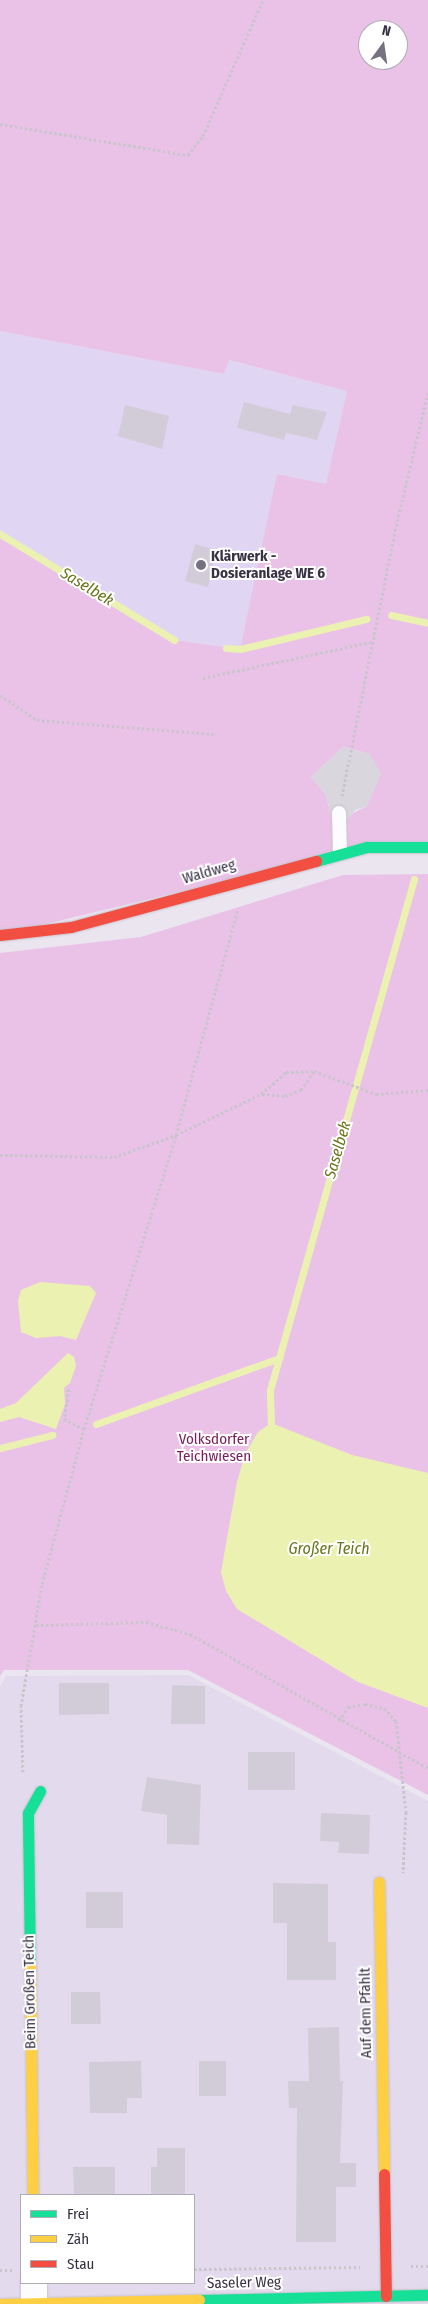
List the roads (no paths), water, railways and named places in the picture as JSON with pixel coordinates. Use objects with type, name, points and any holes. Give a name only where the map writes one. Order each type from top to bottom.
[{"type":"street","name":"Waldweg","points":[[0,935],[71,927],[246,877],[340,853],[397,845],[428,848]]},
{"type":"street","name":"Beim Großen Teich","points":[[33,2194],[28,1813],[40,1791]]},
{"type":"street","name":"Auf dem Pfahlt","points":[[379,1882],[386,2296]]},
{"type":"street","points":[[34,2284],[34,2304]]},
{"type":"street","name":"Saseler Weg","points":[[0,2304],[428,2296]]},
{"type":"lane","points":[[339,813],[340,853]]},
{"type":"water","points":[[40,1282],[90,1286],[96,1293],[76,1340],[60,1336],[36,1338],[21,1332],[18,1301],[21,1290]]},
{"type":"water","points":[[68,1353],[74,1357],[76,1366],[70,1383],[64,1388],[65,1404],[56,1429],[19,1417],[0,1422],[0,1409],[16,1403]]},
{"type":"water","name":"Großer Teich","points":[[271,1423],[352,1455],[428,1473],[428,1708],[358,1682],[237,1609],[226,1591],[221,1572],[237,1482],[245,1454],[258,1432]]},
{"type":"waterway","name":"Saselbek","points":[[0,534],[174,640]]},
{"type":"waterway","name":"Saselbek","points":[[391,615],[428,623]]},
{"type":"waterway","name":"Saselbek","points":[[226,648],[240,649],[366,619]]},
{"type":"waterway","name":"Saselbek","points":[[271,1423],[270,1390],[414,879]]},
{"type":"waterway","points":[[96,1424],[279,1358]]},
{"type":"waterway","points":[[0,1448],[52,1435]]},
{"type":"place","name":"Klärwerk - Dosieranlage WE 6","points":[[201,565]]},
{"type":"park label","name":"Volksdorfer Teichwiesen","points":[[214,1448]]}]
